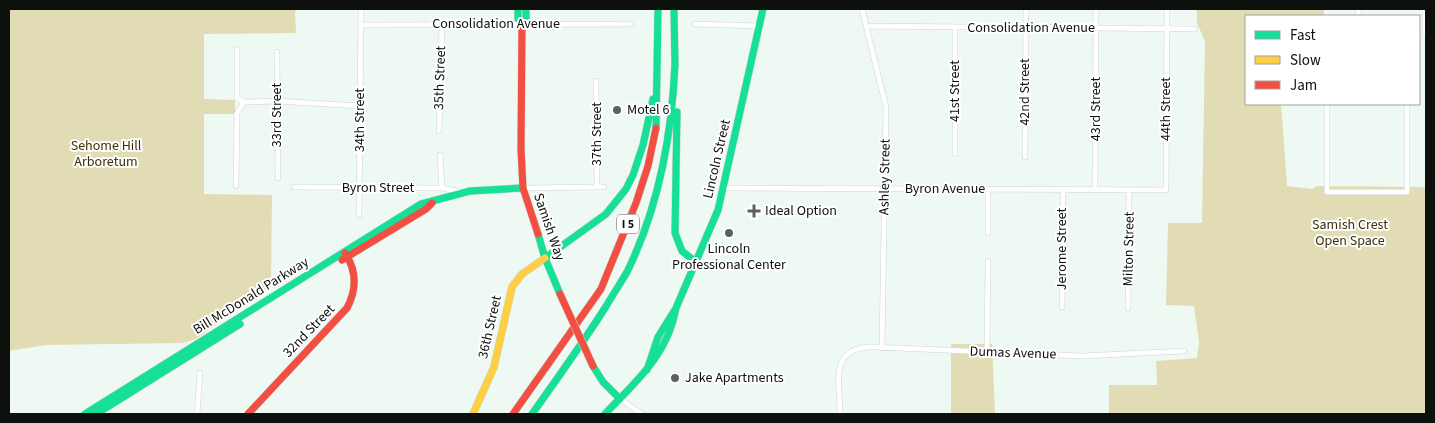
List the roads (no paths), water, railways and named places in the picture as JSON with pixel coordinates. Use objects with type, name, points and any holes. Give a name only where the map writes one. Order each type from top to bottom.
[{"type":"main road","points":[[518,9],[518,19],[522,24],[526,19],[526,9]]},
{"type":"main road","name":"I 5","points":[[513,414],[601,289],[618,250],[648,166],[657,123],[658,9]]},
{"type":"main road","name":"I 5","points":[[532,414],[599,317],[628,270],[649,217],[670,134],[675,92],[674,9]]},
{"type":"main road","name":"Lincoln Street","points":[[620,399],[658,357],[667,341],[675,322],[676,308],[718,210],[762,9]]},
{"type":"main road","name":"Samish Way","points":[[522,24],[521,149],[523,188],[545,258],[593,366],[603,382],[620,399]]},
{"type":"main road","name":"36th Street","points":[[473,414],[494,367],[512,287],[522,274],[606,214],[628,188],[648,128],[654,91],[659,34]]},
{"type":"main road","points":[[675,63],[678,148],[675,233],[681,251],[688,258],[697,262]]},
{"type":"main road","name":"Bill McDonald Parkway","points":[[96,414],[277,299],[421,204],[461,192],[488,188],[523,188]]},
{"type":"main road","name":"Bill McDonald Parkway","points":[[85,414],[346,254]]},
{"type":"main road","name":"32nd Street","points":[[248,414],[347,308],[352,298],[355,282],[351,264],[346,254]]},
{"type":"main road","points":[[605,414],[620,399]]},
{"type":"street","name":"34th Street","points":[[359,215],[361,9]]},
{"type":"street","name":"Ashley Street","points":[[862,9],[886,107],[882,348]]},
{"type":"street","name":"42nd Street","points":[[1025,157],[1026,9]]},
{"type":"street","name":"43rd Street","points":[[1095,190],[1096,9]]},
{"type":"street","name":"44th Street","points":[[1166,190],[1167,9]]},
{"type":"street","points":[[1423,35],[1425,9]]},
{"type":"street","name":"35th Street","points":[[439,131],[442,24]]},
{"type":"street","name":"Consolidation Avenue","points":[[361,25],[632,24]]},
{"type":"street","points":[[695,24],[759,26]]},
{"type":"street","name":"Consolidation Avenue","points":[[866,26],[1195,29]]},
{"type":"street","name":"41st Street","points":[[954,154],[955,27]]},
{"type":"street","points":[[237,49],[238,98],[244,102],[277,101],[360,106]]},
{"type":"street","name":"33rd Street","points":[[277,52],[278,178]]},
{"type":"street","name":"37th Street","points":[[596,81],[597,187]]},
{"type":"street","points":[[236,186],[237,113],[244,102]]},
{"type":"street","points":[[1327,105],[1327,192],[1407,192],[1407,105]]},
{"type":"street","points":[[440,155],[442,188]]},
{"type":"street","name":"Bill McDonald Parkway","points":[[523,188],[604,187]]},
{"type":"street","name":"Byron Street","points":[[294,188],[442,188],[461,192]]},
{"type":"street","name":"Byron Avenue","points":[[723,188],[1166,190]]},
{"type":"street","points":[[988,189],[988,233]]},
{"type":"street","name":"Jerome Street","points":[[1062,308],[1063,190]]},
{"type":"street","name":"Milton Street","points":[[1128,308],[1130,190]]},
{"type":"street","points":[[987,352],[988,261]]},
{"type":"street","name":"Dumas Avenue","points":[[840,414],[840,368],[844,356],[860,348],[1101,356],[1184,351]]},
{"type":"street","points":[[197,414],[200,373]]},
{"type":"street","points":[[620,399],[642,414]]},
{"type":"place","name":"Motel 6","points":[[617,110]]},
{"type":"place","name":"Ideal Option","points":[[754,211]]},
{"type":"place","name":"Lincoln Professional Center","points":[[729,233]]},
{"type":"place","name":"Jake Apartments","points":[[675,378]]},
{"type":"park label","name":"Sehome Hill Arboretum","points":[[106,154]]},
{"type":"park label","name":"Samish Crest Open Space","points":[[1350,234]]}]
